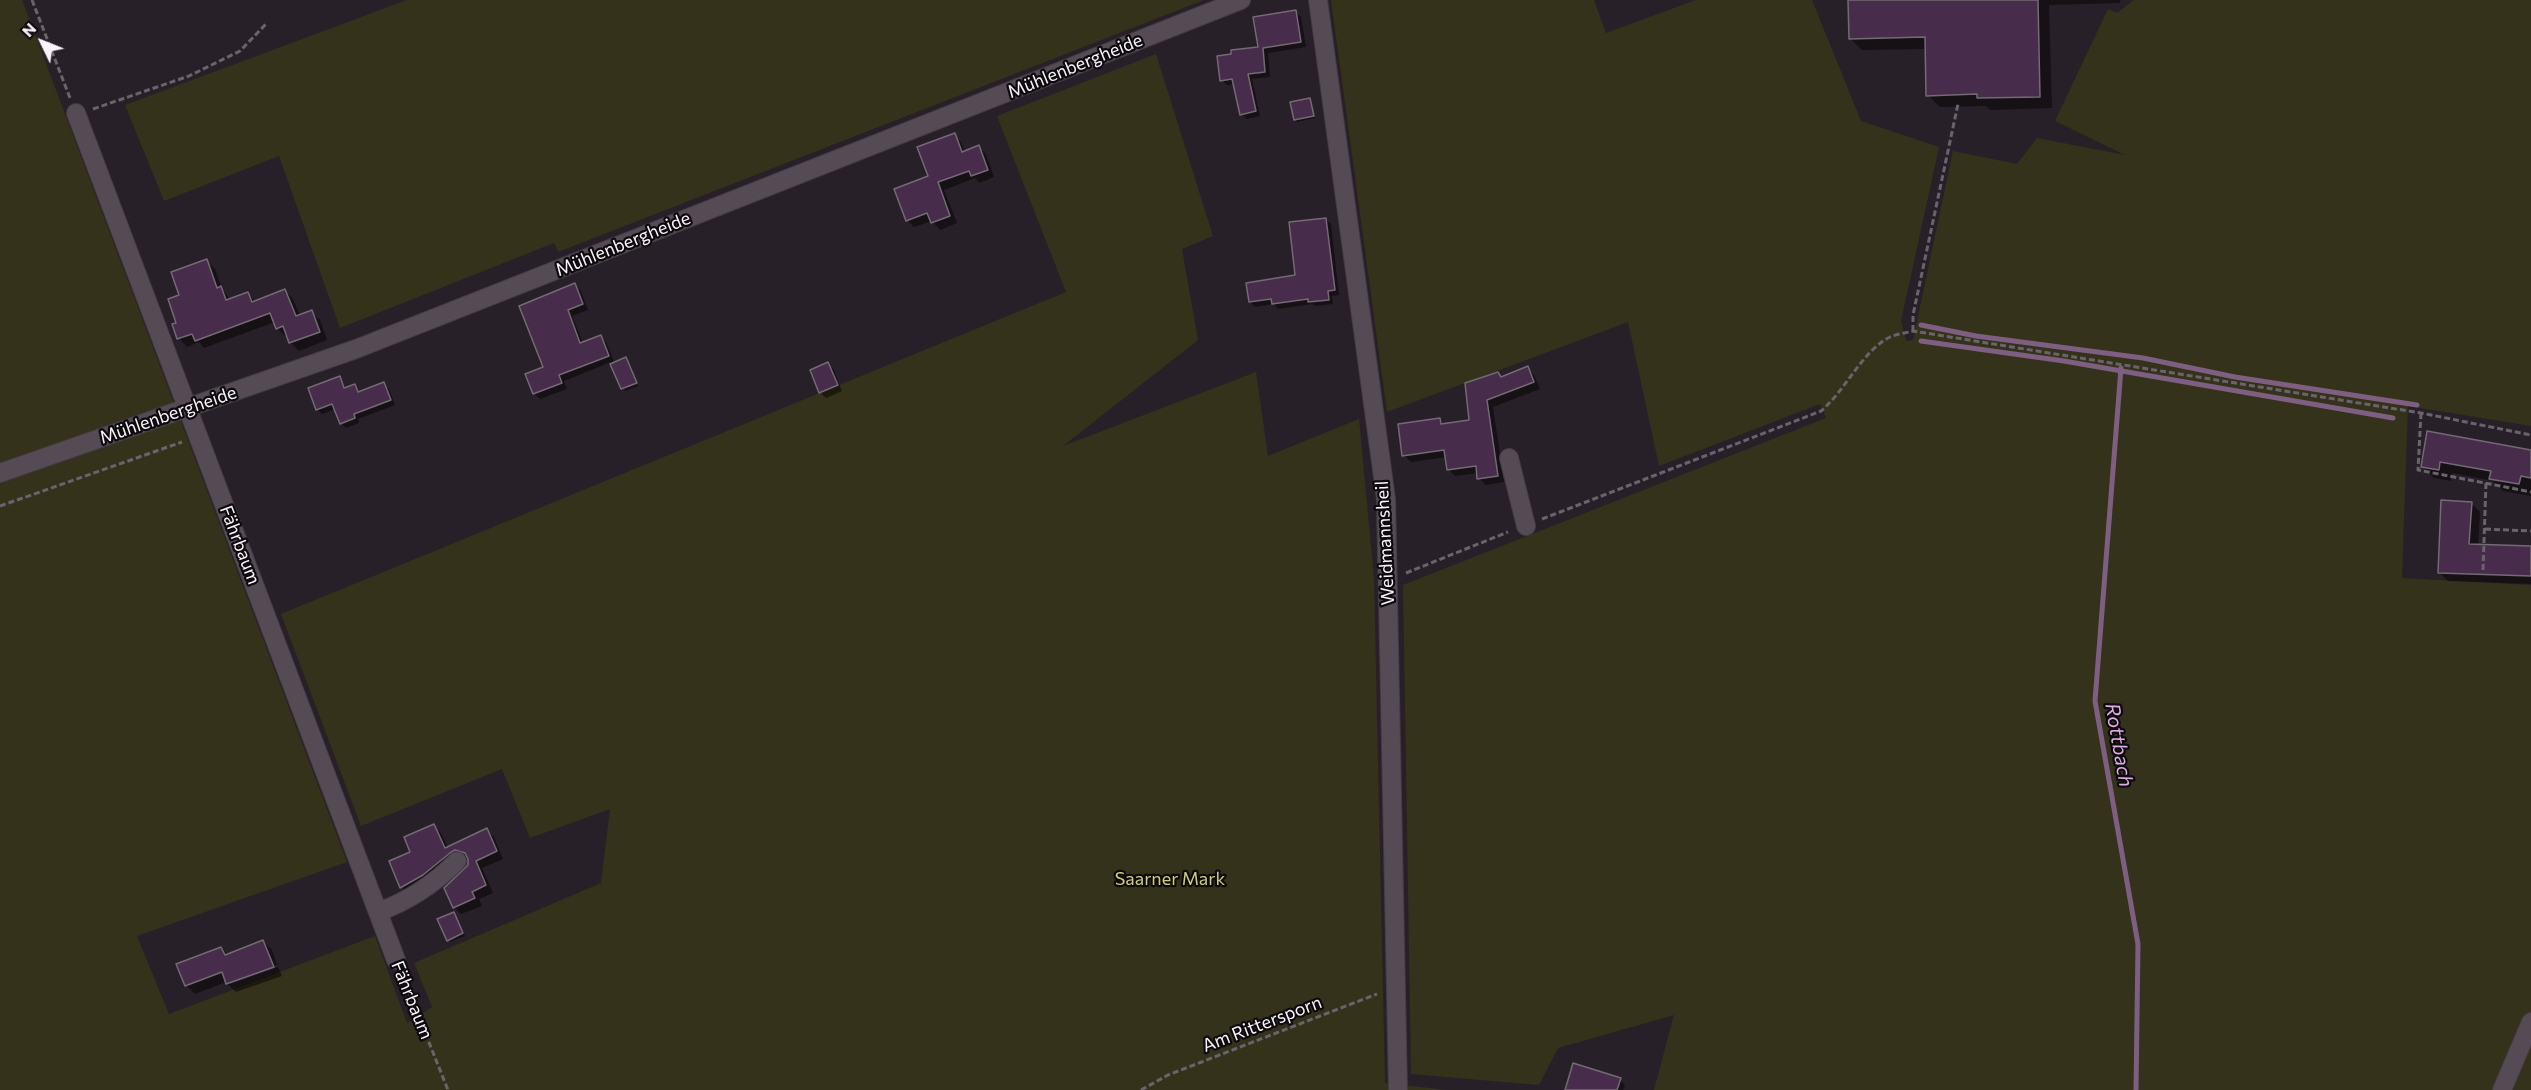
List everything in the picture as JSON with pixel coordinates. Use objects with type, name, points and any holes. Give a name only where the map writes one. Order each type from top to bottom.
[{"type":"street","name":"Mühlenbergheide","points":[[0,473],[356,349],[1241,0]]},
{"type":"street","name":"Weidmannsheil","points":[[1318,0],[1386,500],[1398,1090]]},
{"type":"street","name":"Fährbaum","points":[[76,113],[396,960]]},
{"type":"street","points":[[1509,458],[1526,526]]},
{"type":"street","points":[[378,912],[396,906],[436,882],[457,861]]},
{"type":"street","points":[[2502,1090],[2531,1022]]},
{"type":"path","points":[[32,0],[76,113],[189,76],[240,51],[266,24]]},
{"type":"path","points":[[1913,331],[1913,315],[1958,104]]},
{"type":"path","points":[[1388,580],[1821,411],[1833,401],[1871,352],[1889,337],[1913,331],[2421,413],[2531,435]]},
{"type":"path","points":[[2421,413],[2418,470],[2531,492]]},
{"type":"path","points":[[0,506],[198,436]]},
{"type":"path","points":[[2483,570],[2486,483]]},
{"type":"path","points":[[2485,529],[2531,531]]},
{"type":"path","name":"Fährbaum","points":[[396,960],[448,1090]]},
{"type":"path","name":"Am Rittersporn","points":[[1141,1090],[1168,1075],[1374,994],[1396,991]]},
{"type":"green space","name":"Saarner Mark","points":[[0,0],[22,0],[347,862],[137,936],[169,1014],[375,936],[407,1023],[432,1007],[414,963],[601,883],[610,809],[530,838],[502,769],[361,826],[281,614],[1066,292],[997,116],[1156,54],[1213,236],[1182,249],[1198,340],[1063,446],[1256,372],[1268,456],[1359,419],[1374,578],[1385,1083],[1448,1090],[0,1090]]},
{"type":"green space","points":[[407,0],[1204,0],[558,252],[554,243],[340,328],[279,156],[164,201],[125,105]]},
{"type":"green space","points":[[1331,0],[1594,0],[1606,33],[1696,0],[1812,0],[1861,121],[1939,147],[1901,321],[1906,341],[1913,340],[1953,151],[2017,164],[2037,138],[2125,155],[2055,121],[2108,9],[2117,13],[2134,0],[2531,0],[2531,426],[2408,406],[2402,578],[2531,585],[2531,1090],[1654,1090],[1674,1015],[1558,1048],[1539,1085],[1411,1074],[1403,585],[1826,418],[1820,404],[1659,466],[1628,322],[1387,412]]},
{"type":"building","points":[[1848,0],[2038,0],[2040,97],[1977,98],[1977,94],[1926,96],[1925,37],[1849,39]]},
{"type":"building","points":[[1296,10],[1301,42],[1263,48],[1265,72],[1248,74],[1256,111],[1240,115],[1232,79],[1220,81],[1217,56],[1231,54],[1231,50],[1258,47],[1253,17]]},
{"type":"building","points":[[1310,98],[1314,116],[1294,120],[1290,102]]},
{"type":"building","points":[[955,133],[962,152],[979,145],[988,170],[971,176],[969,171],[938,182],[950,216],[931,223],[927,213],[906,221],[894,189],[928,176],[917,147]]},
{"type":"building","points":[[1326,218],[1335,290],[1328,291],[1329,300],[1308,302],[1308,299],[1272,304],[1271,299],[1249,302],[1246,283],[1295,275],[1289,222]]},
{"type":"building","points":[[207,259],[217,288],[221,286],[226,300],[248,292],[252,302],[285,289],[296,316],[312,310],[320,332],[289,343],[283,326],[276,329],[270,313],[195,341],[192,334],[177,339],[172,324],[176,323],[168,299],[179,295],[171,272]]},
{"type":"building","points":[[575,283],[583,304],[568,310],[580,343],[601,335],[609,356],[559,375],[562,383],[533,394],[525,374],[543,367],[519,306]]},
{"type":"building","points":[[626,357],[637,383],[621,389],[610,364]]},
{"type":"building","points":[[828,362],[838,385],[819,393],[810,370]]},
{"type":"building","points":[[1528,366],[1534,382],[1487,400],[1498,476],[1477,479],[1476,466],[1447,470],[1444,450],[1402,456],[1398,424],[1440,418],[1441,424],[1469,420],[1465,383],[1498,372],[1501,377]]},
{"type":"building","points":[[340,376],[344,388],[355,384],[358,392],[384,382],[391,400],[354,414],[355,418],[340,424],[332,404],[316,410],[308,388]]},
{"type":"building","points":[[2427,431],[2531,450],[2531,478],[2521,476],[2519,484],[2489,479],[2491,471],[2440,462],[2439,470],[2421,467]]},
{"type":"building","points":[[2441,500],[2472,502],[2469,544],[2531,546],[2531,576],[2438,573]]},
{"type":"building","points":[[434,824],[445,848],[487,828],[497,851],[476,861],[486,885],[472,892],[475,898],[453,908],[444,888],[468,865],[465,853],[455,850],[423,875],[400,888],[389,861],[410,852],[404,837]]},
{"type":"building","points":[[454,912],[463,933],[447,941],[437,919]]},
{"type":"building","points":[[263,940],[274,967],[226,984],[222,972],[185,986],[176,964],[221,947],[225,955]]},
{"type":"building","points":[[1573,1063],[1621,1078],[1617,1090],[1565,1090]]},
{"type":"waterway","points":[[1921,325],[1976,336],[2143,358],[2235,377],[2417,405]]},
{"type":"waterway","points":[[1921,341],[2064,361],[2393,418]]},
{"type":"waterway","name":"Rottbach","points":[[2121,368],[2095,701],[2138,944],[2136,1090]]}]
